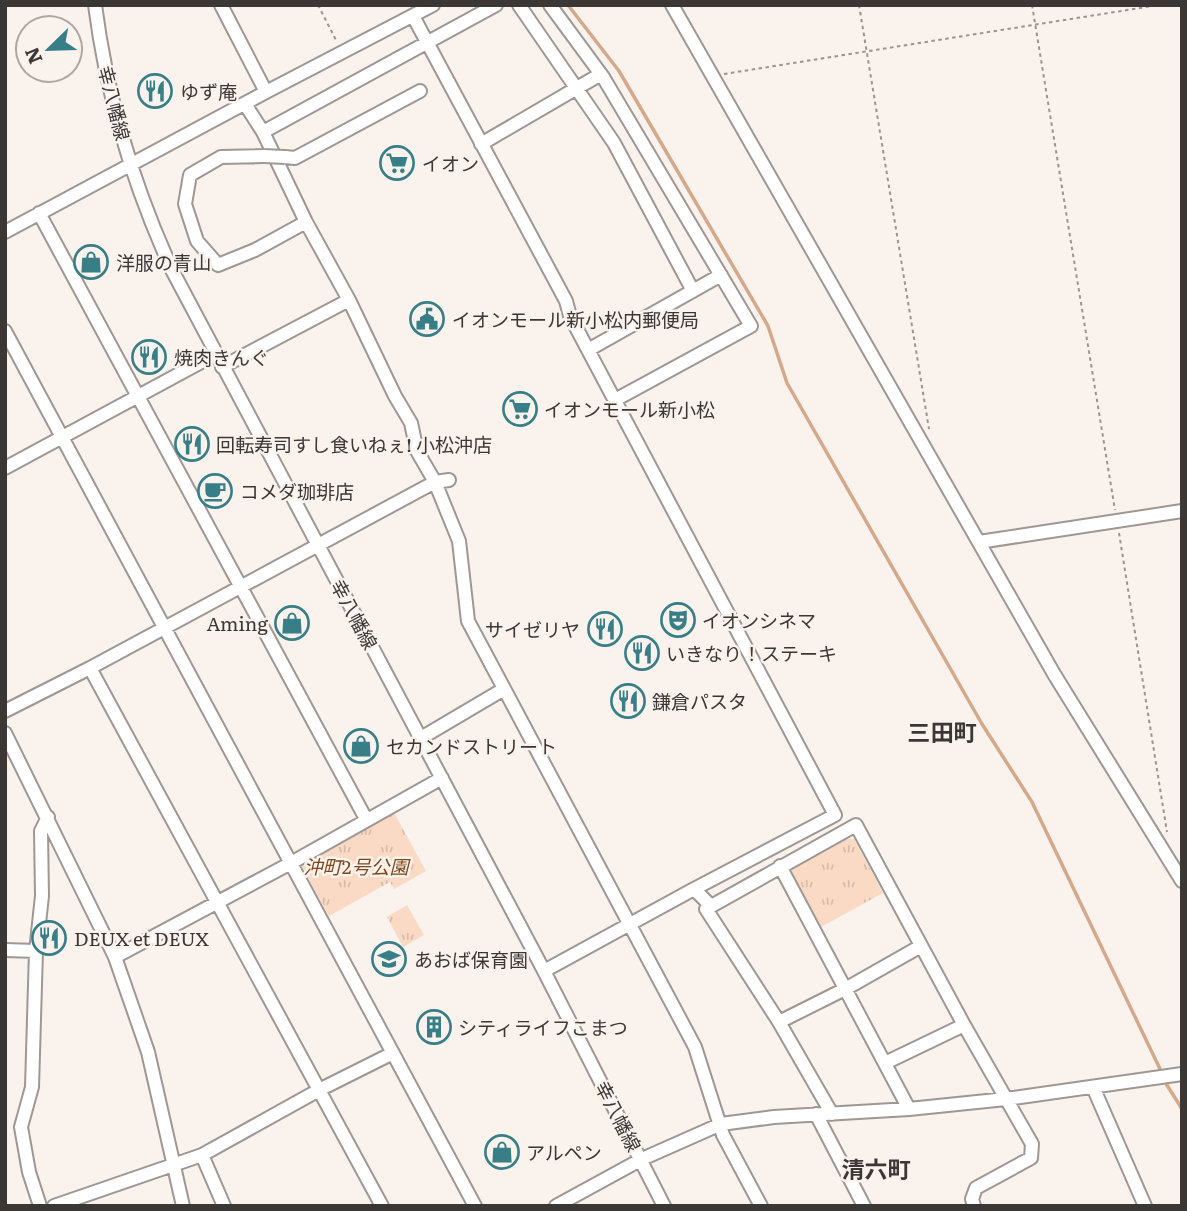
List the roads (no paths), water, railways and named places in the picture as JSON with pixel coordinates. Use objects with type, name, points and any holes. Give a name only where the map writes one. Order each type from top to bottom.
[{"type":"street","name":"幸八幡線","points":[[95,5],[117,118],[146,212],[172,270],[544,971],[664,1206]]},
{"type":"street","points":[[220,5],[266,92]]},
{"type":"street","points":[[5,232],[433,5]]},
{"type":"street","points":[[263,132],[496,5]]},
{"type":"street","points":[[519,5],[614,143],[693,291]]},
{"type":"street","points":[[550,5],[601,74],[751,326],[615,400]]},
{"type":"street","points":[[673,5],[1054,674],[1182,881]]},
{"type":"street","points":[[413,16],[566,301],[570,316],[835,815],[694,888],[544,971]]},
{"type":"street","points":[[481,144],[601,74]]},
{"type":"street","points":[[306,222],[255,250],[218,265],[197,241],[185,204],[190,175],[221,157],[295,158],[420,91]]},
{"type":"street","points":[[245,103],[263,132],[306,222],[411,423],[417,451],[435,482],[459,541],[468,621],[695,1047],[723,1135],[761,1206]]},
{"type":"street","points":[[39,213],[366,819]]},
{"type":"street","points":[[588,350],[721,275]]},
{"type":"street","points":[[222,367],[349,300]]},
{"type":"street","points":[[5,331],[475,1206]]},
{"type":"street","points":[[5,468],[215,355]]},
{"type":"street","points":[[5,711],[435,482],[449,480]]},
{"type":"street","points":[[979,542],[1182,511]]},
{"type":"street","points":[[90,668],[382,1206]]},
{"type":"street","points":[[421,738],[504,689]]},
{"type":"street","points":[[5,733],[115,957],[148,1052],[183,1206]]},
{"type":"street","points":[[115,957],[442,778]]},
{"type":"street","points":[[40,1206],[29,1172],[21,1127],[32,1087],[36,951],[42,895],[41,831],[48,817]]},
{"type":"street","points":[[832,1114],[779,1022],[706,909],[856,825],[1032,1144],[1031,1158],[976,1188],[973,1202],[958,1206]]},
{"type":"street","points":[[780,866],[909,1109]]},
{"type":"street","points":[[694,888],[711,906]]},
{"type":"street","points":[[779,1022],[847,988],[921,946]]},
{"type":"street","points":[[5,950],[36,951]]},
{"type":"street","points":[[884,1063],[964,1025]]},
{"type":"street","points":[[59,1205],[202,1155],[319,1090],[393,1053]]},
{"type":"street","points":[[556,1206],[642,1159],[721,1124],[853,1110],[909,1109],[1006,1099],[1182,1074]]},
{"type":"street","points":[[1093,1087],[1145,1206]]},
{"type":"street","points":[[816,1114],[864,1206]]},
{"type":"street","points":[[202,1155],[225,1206]]},
{"type":"waterway","points":[[568,5],[619,71],[768,326],[787,383],[982,724],[1032,802],[1161,1071]]},
{"type":"waterway","points":[[1165,1082],[1182,1109]]},
{"type":"place","name":"ゆず庵","points":[[155,91]]},
{"type":"place","name":"イオン","points":[[397,163]]},
{"type":"place","name":"洋服の青山","points":[[91,262]]},
{"type":"place","name":"イオンモール新小松内郵便局","points":[[427,319]]},
{"type":"place","name":"焼肉きんぐ","points":[[149,357]]},
{"type":"place","name":"イオンモール新小松","points":[[520,409]]},
{"type":"place","name":"回転寿司すし食いねぇ! 小松沖店","points":[[192,444]]},
{"type":"place","name":"コメダ珈琲店","points":[[215,491]]},
{"type":"place","name":"イオンシネマ","points":[[678,620]]},
{"type":"place","name":"Aming","points":[[292,623]]},
{"type":"place","name":"サイゼリヤ","points":[[605,629]]},
{"type":"place","name":"いきなり！ステーキ","points":[[642,653]]},
{"type":"place","name":"鎌倉パスタ","points":[[628,701]]},
{"type":"place","name":"セカンドストリート","points":[[361,746]]},
{"type":"place","name":"DEUX et DEUX","points":[[49,938]]},
{"type":"place","name":"あおば保育園","points":[[389,959]]},
{"type":"place","name":"シティライフこまつ","points":[[434,1027]]},
{"type":"place","name":"アルペン","points":[[502,1152]]},
{"type":"district","name":"三田町","points":[[942,731]]},
{"type":"district","name":"清六町","points":[[876,1168]]},
{"type":"park label","name":"沖町2号公園","points":[[356,866]]}]
